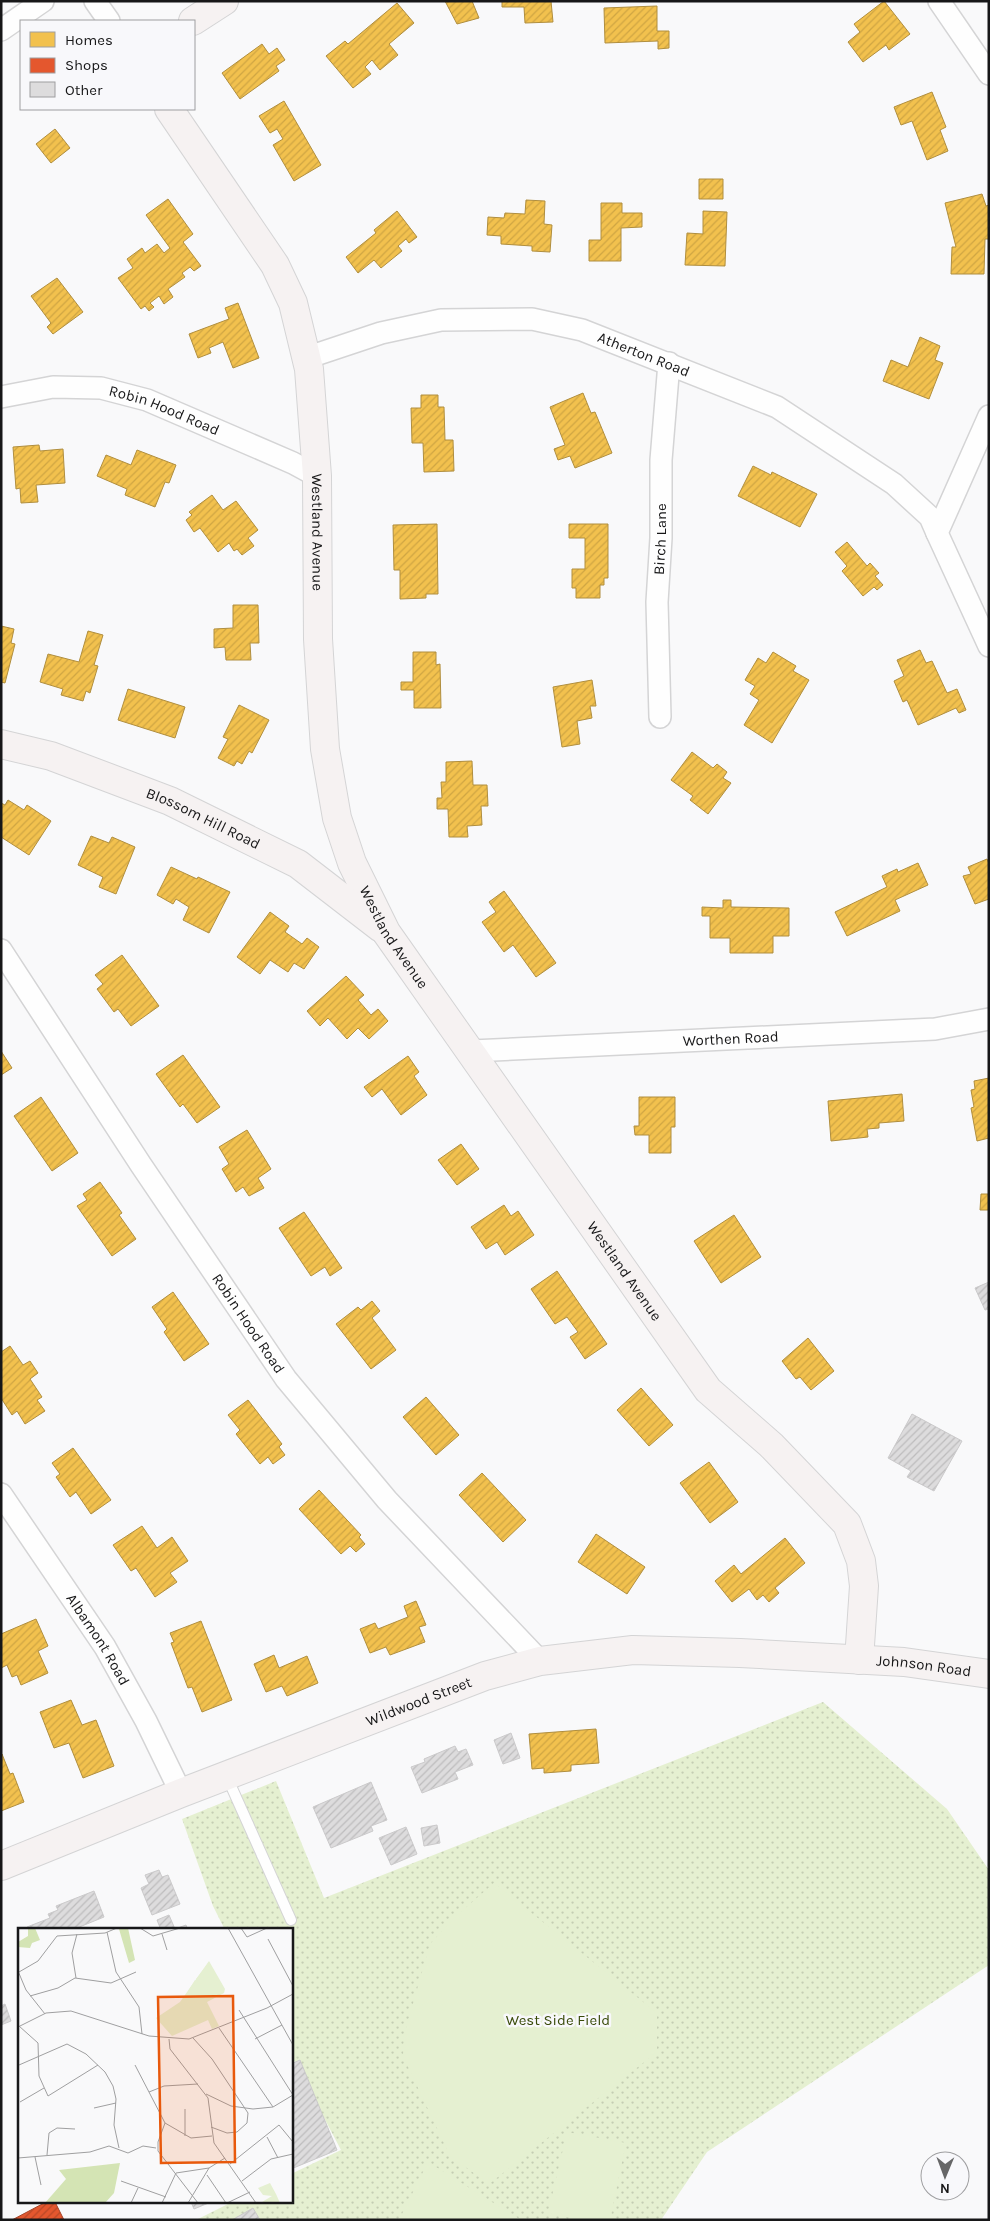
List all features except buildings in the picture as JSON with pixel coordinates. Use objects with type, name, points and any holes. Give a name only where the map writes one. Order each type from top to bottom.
[{"type":"street","points":[[1,30],[43,1]]},
{"type":"street","points":[[95,1],[107,20]]},
{"type":"street","points":[[195,20],[224,1]]},
{"type":"street","points":[[939,1],[989,74]]},
{"type":"street","name":"Westland Avenue","points":[[170,110],[275,265],[293,303],[309,369],[317,476],[318,639],[325,749],[337,818],[352,862],[386,932],[472,1051],[708,1390],[770,1445],[847,1524],[861,1561],[863,1618],[859,1660]]},
{"type":"street","name":"Atherton Road","points":[[306,358],[381,333],[441,320],[532,319],[582,330],[777,407],[894,484],[930,517],[989,646]]},
{"type":"street","name":"Birch Lane","points":[[660,717],[657,602],[661,538],[662,460],[669,364]]},
{"type":"street","name":"Robin Hood Road","points":[[1,397],[52,387],[101,388],[146,400],[218,429],[317,476]]},
{"type":"street","points":[[937,532],[989,416]]},
{"type":"street","name":"Blossom Hill Road","points":[[1,744],[51,756],[170,801],[298,864],[386,932]]},
{"type":"street","name":"Robin Hood Road","points":[[1,950],[141,1165],[286,1379],[386,1500],[540,1661]]},
{"type":"street","name":"Worthen Road","points":[[472,1051],[935,1029],[989,1019]]},
{"type":"street","name":"Albamont Road","points":[[1,1494],[106,1648],[146,1721],[182,1793]]},
{"type":"street","name":"Wildwood Street","points":[[1,1866],[182,1793],[485,1676],[540,1661],[633,1650],[740,1653],[859,1660]]},
{"type":"street","name":"Johnson Road","points":[[859,1660],[904,1662],[989,1674]]},
{"type":"lane","points":[[227,1776],[291,1920]]},
{"type":"green space","name":"West Side Field","points":[[823,1702],[947,1809],[989,1870],[989,1965],[707,2152],[661,2220],[196,2220],[228,2204],[292,2204],[292,2174],[341,2150],[292,2057],[292,1928],[224,1928],[213,1906],[182,1819],[276,1781],[324,1898]]},
{"type":"green space","points":[[494,1883],[657,2013],[657,2052],[489,2184],[450,2156],[403,2056],[404,2035],[430,1944],[455,1917]]},
{"type":"green space","points":[[567,2132],[626,2143],[610,2220],[579,2220],[548,2213]]},
{"type":"green space","points":[[428,2162],[521,2220],[399,2220]]}]
